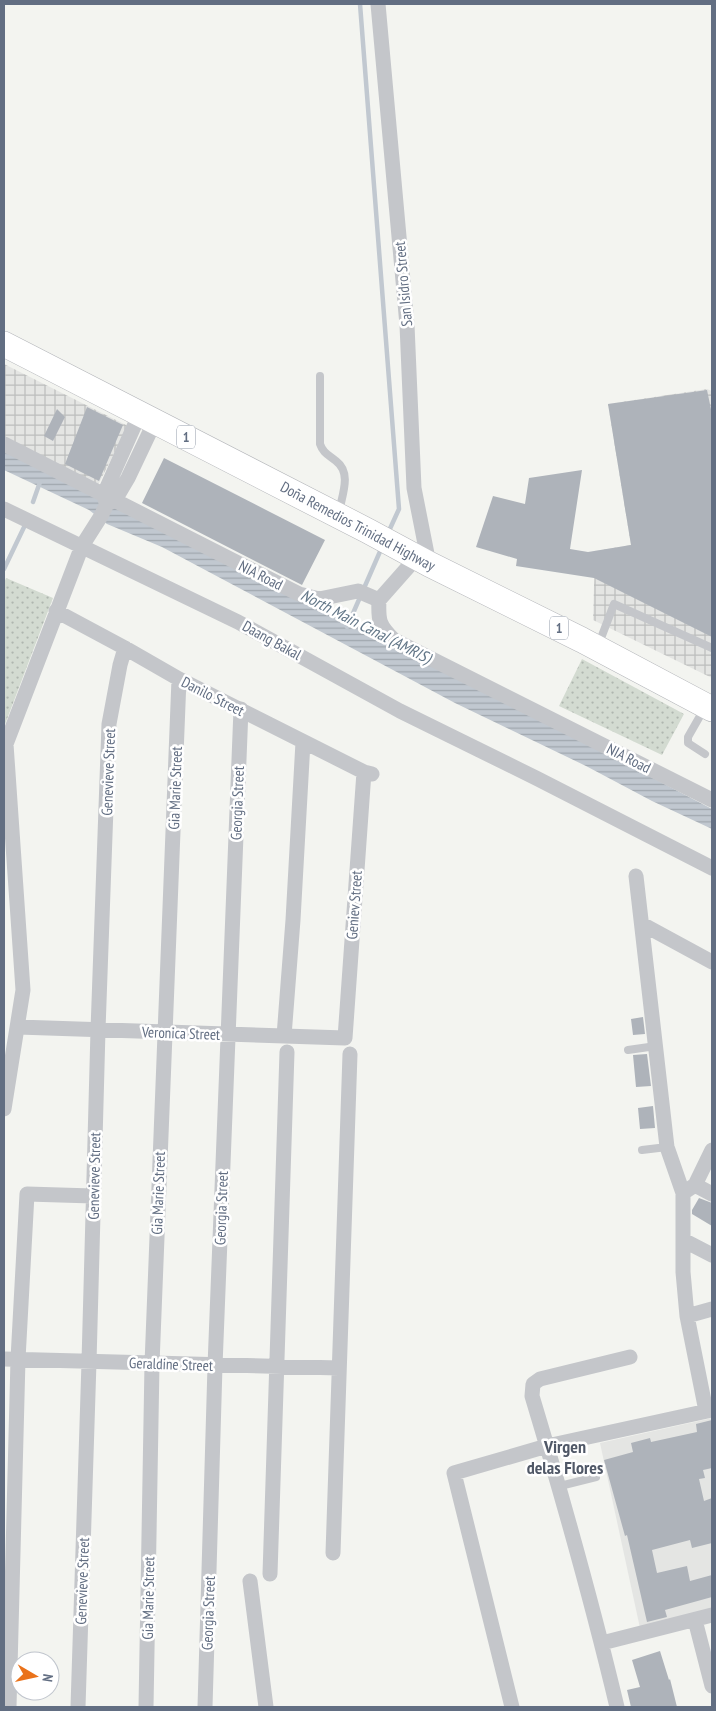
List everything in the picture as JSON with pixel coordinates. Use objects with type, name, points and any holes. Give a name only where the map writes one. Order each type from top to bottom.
[{"type":"highway","name":"Doña Remedios Trinidad Highway","points":[[4,344],[709,707]]},
{"type":"street","name":"San Isidro Street","points":[[378,4],[407,325],[417,557]]},
{"type":"street","points":[[4,1109],[23,990],[6,744],[82,546],[107,503],[147,417]]},
{"type":"street","name":"NIA Road","points":[[4,444],[107,503],[299,594],[320,598],[368,595],[378,614],[382,627],[394,640],[712,800]]},
{"type":"street","name":"Daang Bakal","points":[[4,509],[238,622],[400,711],[712,868]]},
{"type":"street","points":[[368,595],[417,557]]},
{"type":"street","name":"Danilo Street","points":[[56,611],[179,679],[368,773]]},
{"type":"street","name":"Genevieve Street","points":[[78,1707],[109,724],[125,648]]},
{"type":"street","name":"Gia Marie Street","points":[[146,1707],[152,1364],[179,679]]},
{"type":"street","name":"Georgia Street","points":[[205,1707],[215,1366],[240,709]]},
{"type":"street","points":[[284,1036],[293,920],[303,742]]},
{"type":"street","name":"Geniev Street","points":[[345,1038],[368,773]]},
{"type":"street","points":[[636,876],[668,1147],[689,1189]]},
{"type":"street","points":[[642,924],[712,962]]},
{"type":"street","name":"Veronica Street","points":[[18,1027],[345,1038]]},
{"type":"street","points":[[270,1574],[287,1052]]},
{"type":"street","points":[[333,1553],[350,1054]]},
{"type":"street","points":[[512,1707],[454,1473],[547,1446],[709,1411],[687,1316],[683,1272],[683,1240],[689,1189],[712,1150]]},
{"type":"street","points":[[689,1189],[712,1194]]},
{"type":"street","points":[[9,1707],[11,1359],[27,1194],[93,1196]]},
{"type":"street","points":[[683,1240],[712,1255]]},
{"type":"street","points":[[687,1316],[712,1309]]},
{"type":"street","points":[[617,1707],[560,1486],[532,1396],[533,1384],[540,1379],[630,1357]]},
{"type":"street","name":"Geraldine Street","points":[[11,1359],[339,1368]]},
{"type":"street","points":[[250,1581],[266,1707]]},
{"type":"street","points":[[602,1643],[712,1615]]},
{"type":"street","points":[[695,1620],[712,1686]]},
{"type":"lane","points":[[320,376],[320,444],[322,451],[337,461],[345,471],[338,516]]},
{"type":"lane","points":[[597,648],[614,604],[712,648]]},
{"type":"lane","points":[[705,754],[688,743],[688,737],[709,707]]},
{"type":"lane","points":[[628,1050],[656,1046]]},
{"type":"lane","points":[[642,1150],[668,1147]]},
{"type":"lane","points":[[560,1486],[596,1477]]},
{"type":"shaded area","points":[[4,364],[128,426],[98,485],[4,437]]},
{"type":"shaded area","points":[[707,389],[712,391],[712,678],[593,620],[595,551],[631,545],[608,404]]},
{"type":"shaded area","name":"North Main Canal (AMRIS)","points":[[4,451],[327,613],[370,631],[391,645],[569,734],[712,809],[712,829],[455,703],[162,547],[107,524],[89,510],[4,470]]},
{"type":"shaded area","points":[[6,578],[53,598],[4,727],[4,583]]},
{"type":"shaded area","points":[[582,659],[684,714],[662,755],[559,706]]},
{"type":"shaded area","points":[[712,1418],[712,1610],[640,1628],[600,1443]]},
{"type":"building","points":[[707,390],[712,414],[712,637],[594,578],[516,566],[517,559],[476,547],[493,496],[525,504],[529,478],[582,470],[570,549],[588,552],[631,545],[608,404]]},
{"type":"building","points":[[87,407],[123,425],[99,481],[65,464]]},
{"type":"building","points":[[57,409],[65,417],[53,441],[44,436]]},
{"type":"building","points":[[164,458],[325,540],[302,585],[142,503]]},
{"type":"building","points":[[643,1017],[645,1034],[633,1035],[631,1019]]},
{"type":"building","points":[[647,1054],[651,1086],[636,1087],[633,1055]]},
{"type":"building","points":[[653,1106],[655,1128],[640,1129],[638,1108]]},
{"type":"building","points":[[699,1198],[712,1203],[712,1226],[692,1214],[692,1210]]},
{"type":"building","points":[[712,1420],[712,1468],[703,1470],[705,1478],[699,1479],[704,1501],[712,1498],[712,1543],[692,1548],[690,1540],[652,1550],[657,1573],[687,1566],[690,1581],[712,1575],[712,1597],[665,1610],[667,1617],[647,1622],[627,1535],[625,1536],[604,1460],[633,1452],[631,1443],[650,1438],[651,1442],[697,1432],[696,1424]]},
{"type":"building","points":[[660,1651],[677,1707],[631,1707],[627,1690],[640,1687],[632,1660]]},
{"type":"waterway","points":[[360,4],[399,509],[388,533]]},
{"type":"waterway","points":[[33,502],[40,482]]},
{"type":"waterway","points":[[4,569],[26,523]]},
{"type":"waterway","points":[[347,627],[382,547]]},
{"type":"district","name":"Virgen delas Flores","points":[[565,1456]]}]
